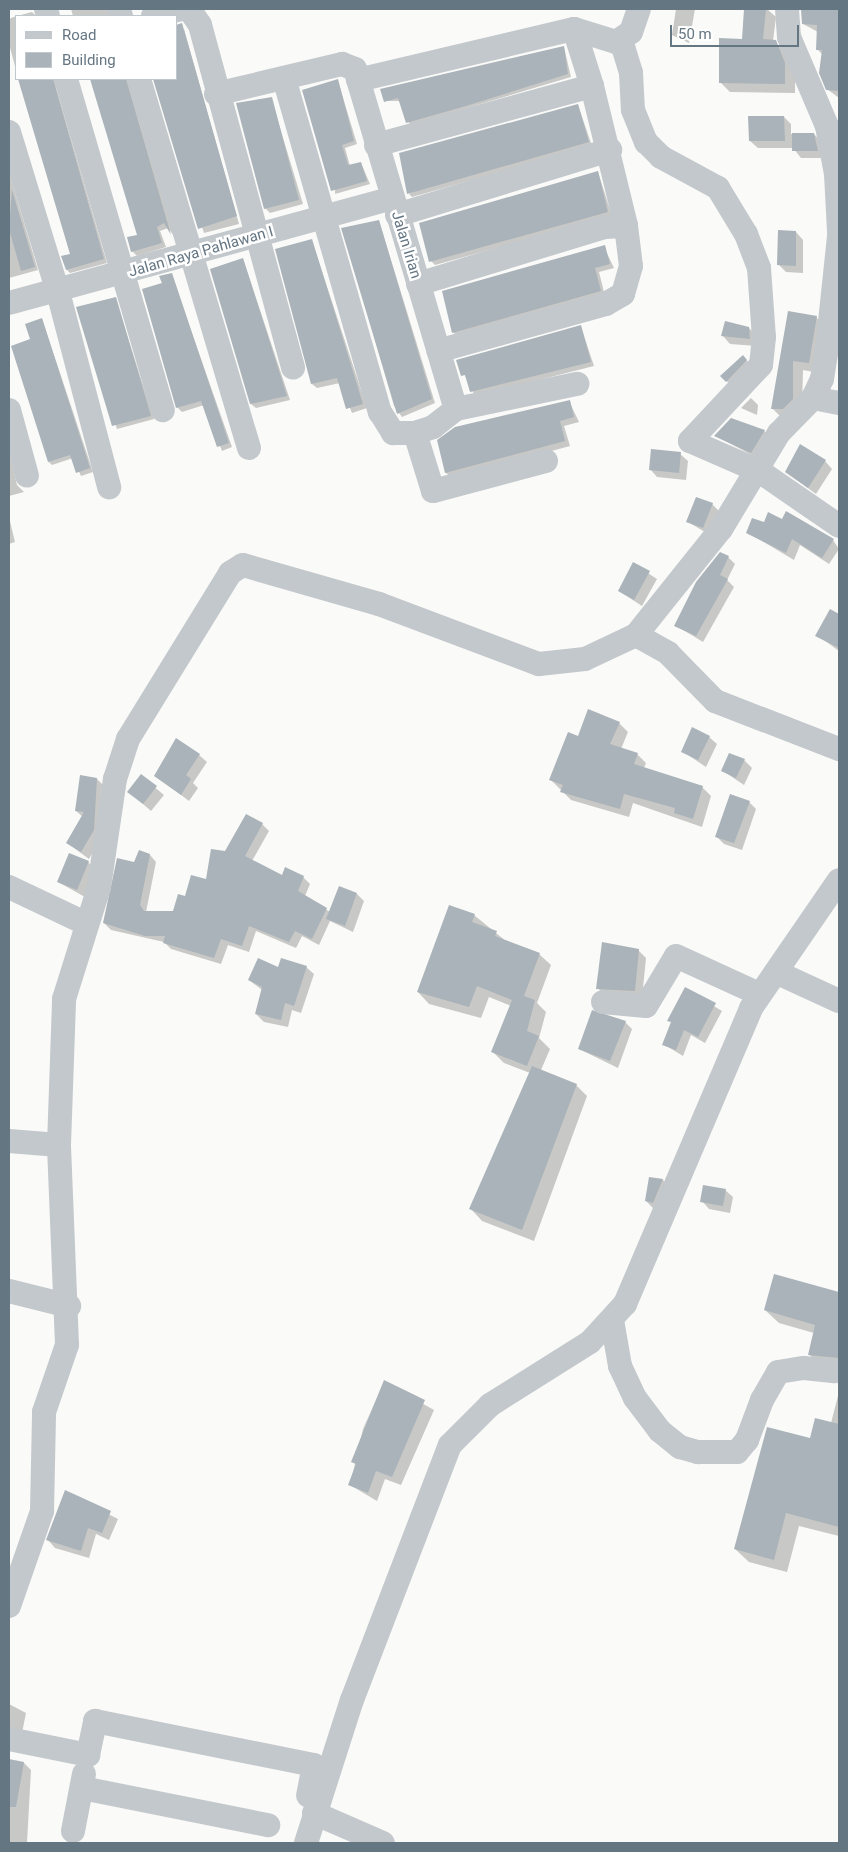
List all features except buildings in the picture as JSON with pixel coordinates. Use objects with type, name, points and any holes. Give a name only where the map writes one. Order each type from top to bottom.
[{"type":"street","points":[[157,15],[182,9]]},
{"type":"street","points":[[189,9],[200,25],[216,94],[254,237],[293,368]]},
{"type":"street","points":[[216,94],[342,64],[354,70],[358,80],[564,31],[607,41],[621,40],[631,32],[639,9]]},
{"type":"street","points":[[787,9],[789,37],[827,126],[836,174],[839,232]]},
{"type":"street","points":[[438,351],[616,300],[623,294],[630,266],[626,226],[610,150],[592,86],[564,31]]},
{"type":"street","points":[[621,40],[631,73],[633,110],[646,142],[661,157],[718,188],[746,234],[759,268],[761,365],[690,442],[759,472],[839,526]]},
{"type":"street","points":[[284,78],[322,218],[386,425],[393,433],[415,433],[433,427],[456,410],[577,384]]},
{"type":"street","points":[[66,80],[163,410]]},
{"type":"street","points":[[139,80],[249,448]]},
{"type":"street","name":"Jalan Irian","points":[[358,80],[394,207],[456,410]]},
{"type":"street","points":[[376,145],[592,86]]},
{"type":"street","points":[[9,132],[58,292],[108,487]]},
{"type":"street","name":"Jalan Raya Pahlawan I","points":[[9,303],[58,292],[322,218],[394,207],[610,150]]},
{"type":"street","points":[[418,284],[605,227],[626,226]]},
{"type":"street","points":[[9,1606],[42,1511],[44,1412],[66,1351],[69,1306],[59,1144],[62,1018],[98,887],[119,758],[236,567],[252,565],[379,604],[539,664],[585,659],[636,635],[699,559],[759,472],[779,433],[813,398],[822,379],[839,237]]},
{"type":"street","points":[[813,398],[839,403]]},
{"type":"street","points":[[9,410],[27,476]]},
{"type":"street","points":[[415,433],[433,491],[546,461]]},
{"type":"street","points":[[636,635],[668,653],[724,705],[821,738],[839,749]]},
{"type":"street","points":[[309,1811],[450,1445],[490,1405],[590,1342],[612,1320],[634,1289],[759,994],[778,973],[839,880]]},
{"type":"street","points":[[9,887],[87,924]]},
{"type":"street","points":[[603,1002],[646,1006],[676,956],[759,994]]},
{"type":"street","points":[[778,973],[839,1001]]},
{"type":"street","points":[[9,1141],[59,1144]]},
{"type":"street","points":[[9,1291],[69,1306]]},
{"type":"street","points":[[612,1320],[620,1366],[635,1398],[660,1431],[680,1447],[698,1452],[737,1452],[747,1440],[762,1400],[778,1372],[804,1368],[835,1371]]},
{"type":"street","points":[[73,1831],[95,1721],[314,1765],[306,1843]]},
{"type":"street","points":[[9,1739],[88,1755]]},
{"type":"street","points":[[82,1788],[268,1825]]},
{"type":"street","points":[[309,1811],[383,1843]]}]
